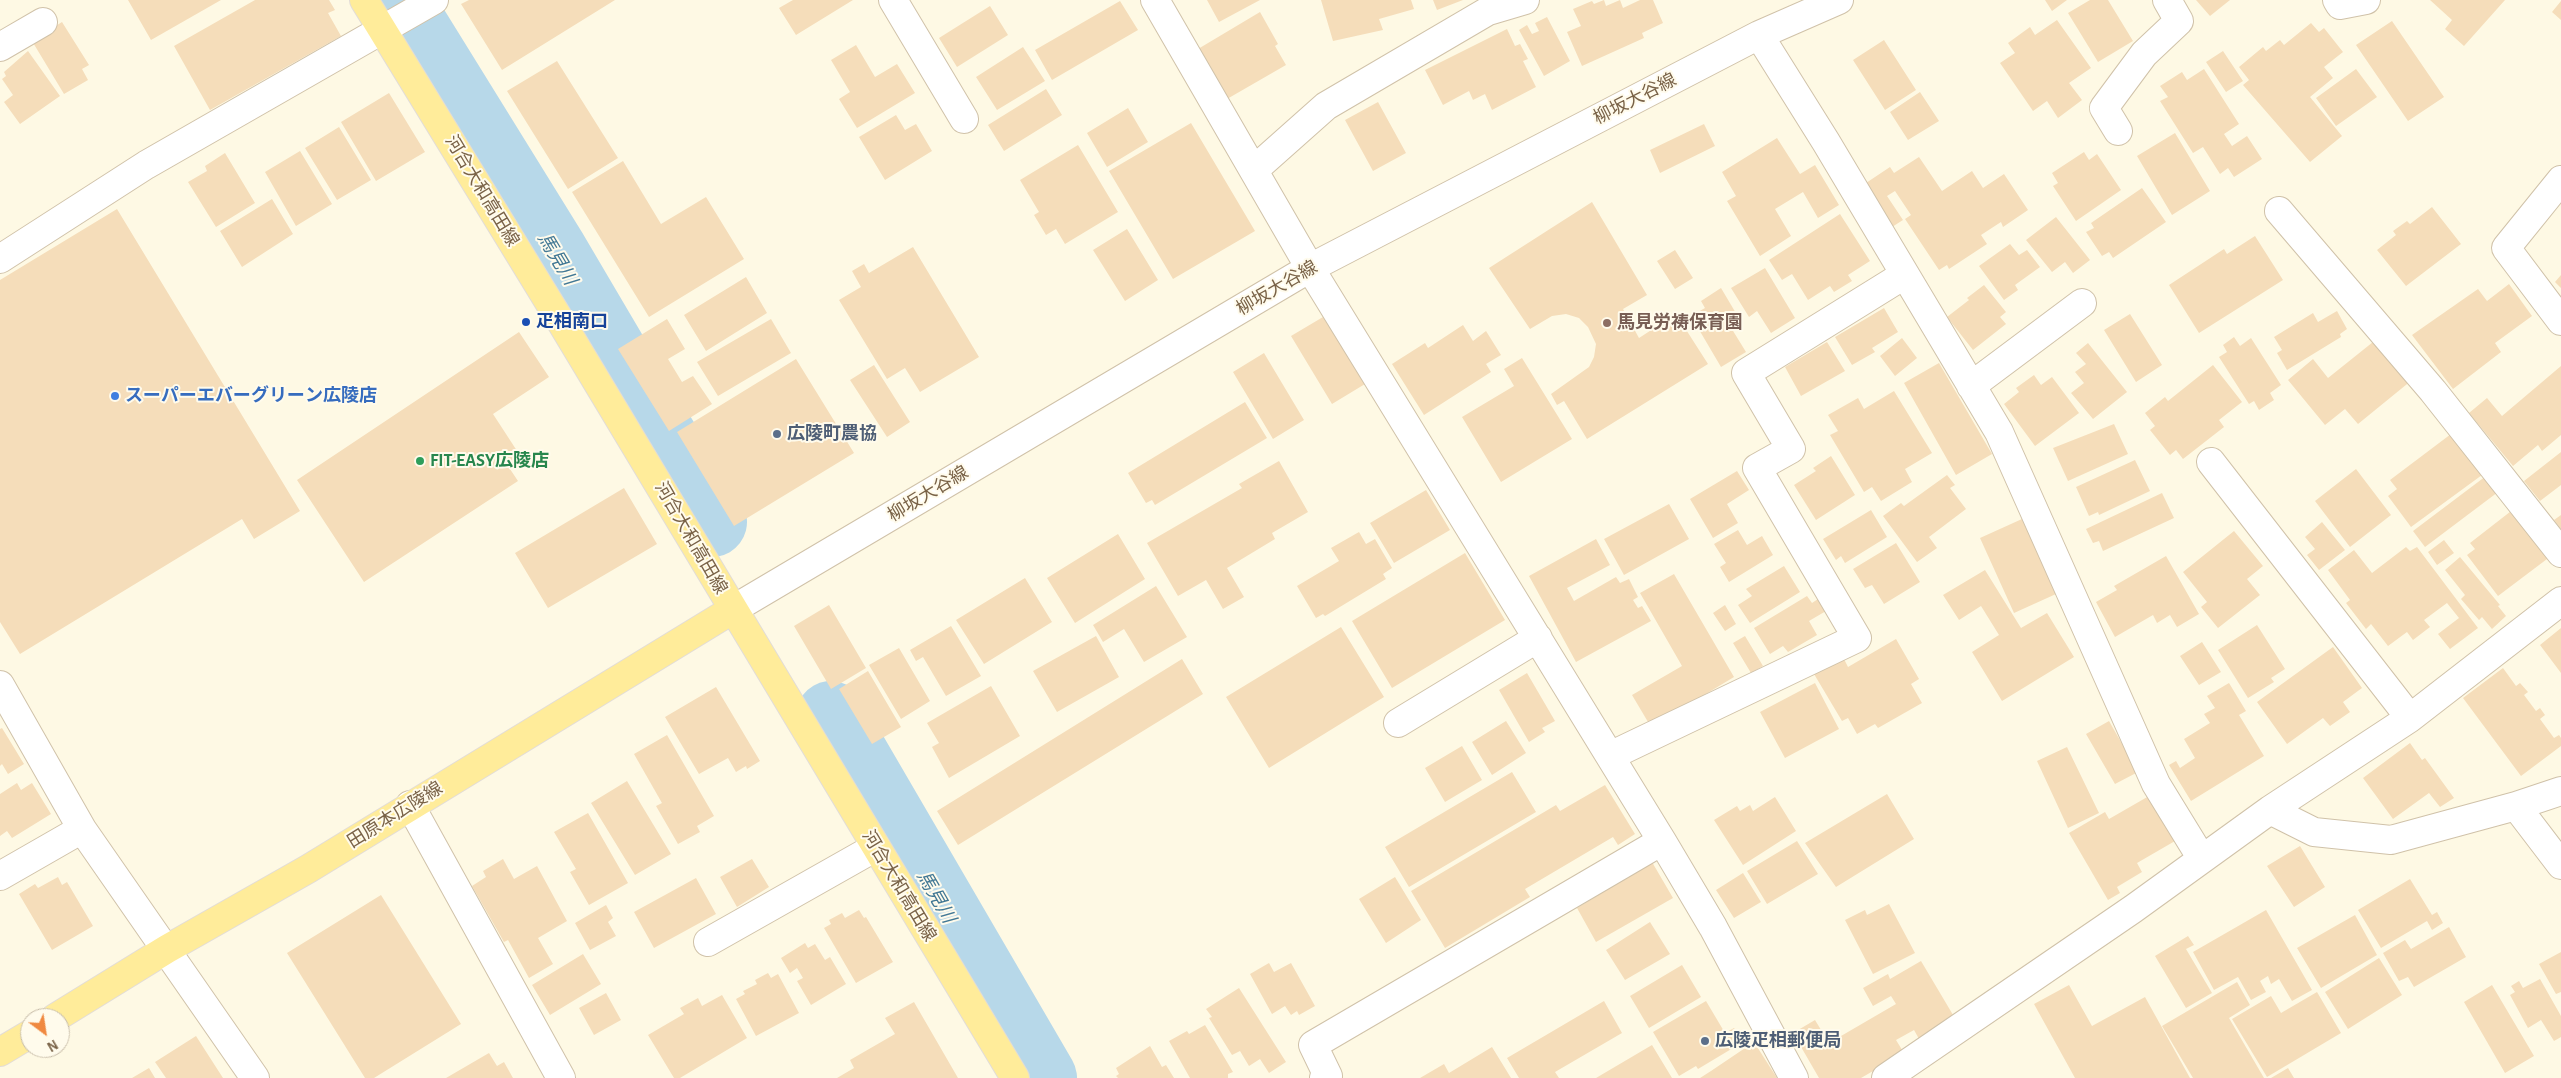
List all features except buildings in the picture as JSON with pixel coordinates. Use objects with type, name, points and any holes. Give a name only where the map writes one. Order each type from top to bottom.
[{"type":"main road","name":"河合大和高田線","points":[[364,0],[384,29],[1015,1078]]},
{"type":"main road","name":"田原本広陵線","points":[[70,1009],[167,949],[308,869],[732,610]]},
{"type":"main road","points":[[0,1052],[20,1040]]},
{"type":"street","points":[[893,0],[964,119]]},
{"type":"street","points":[[1155,0],[1310,268],[1713,927],[1794,1078]]},
{"type":"street","points":[[1254,170],[1326,106],[1486,6],[1525,0]]},
{"type":"street","points":[[2118,131],[2104,108],[2144,54],[2179,21],[2167,0]]},
{"type":"street","points":[[2337,0],[2340,5],[2366,0]]},
{"type":"street","name":"柳坂大谷線","points":[[732,610],[1310,268],[1759,34],[1825,3]]},
{"type":"street","points":[[0,259],[146,165],[426,5]]},
{"type":"street","points":[[0,47],[43,22]]},
{"type":"street","points":[[1759,34],[1826,142],[1999,432],[2156,784],[2202,859]]},
{"type":"street","points":[[2561,180],[2506,248],[2561,321]]},
{"type":"street","points":[[2279,211],[2433,391],[2561,553]]},
{"type":"street","points":[[1610,756],[1857,638],[1757,468],[1791,448],[1746,373],[1904,275]]},
{"type":"street","points":[[1971,386],[2082,303]]},
{"type":"street","points":[[2210,462],[2410,718]]},
{"type":"street","points":[[1886,1078],[2133,909],[2270,810],[2410,718],[2561,601]]},
{"type":"street","points":[[1398,723],[1538,638]]},
{"type":"street","points":[[0,685],[82,829],[255,1078]]},
{"type":"street","points":[[2270,810],[2314,832],[2392,840],[2516,806],[2561,791]]},
{"type":"street","points":[[410,806],[561,1078]]},
{"type":"street","points":[[2516,806],[2561,865]]},
{"type":"street","points":[[0,876],[82,829]]},
{"type":"street","points":[[1324,1078],[1328,1076],[1313,1045],[1662,841]]},
{"type":"street","points":[[708,942],[876,847]]},
{"type":"waterway","name":"馬見川","points":[[397,0],[553,252],[712,522]]},
{"type":"waterway","name":"馬見川","points":[[831,716],[1042,1078]]},
{"type":"place","name":"疋相南口","points":[[526,322]]},
{"type":"place","name":"馬見労祷保育園","points":[[1607,323]]},
{"type":"place","name":"スーパーエバーグリーン広陵店","points":[[115,396]]},
{"type":"place","name":"広陵町農協","points":[[777,434]]},
{"type":"place","name":"FIT-EASY広陵店","points":[[420,461]]},
{"type":"place","name":"広陵疋相郵便局","points":[[1705,1041]]}]
